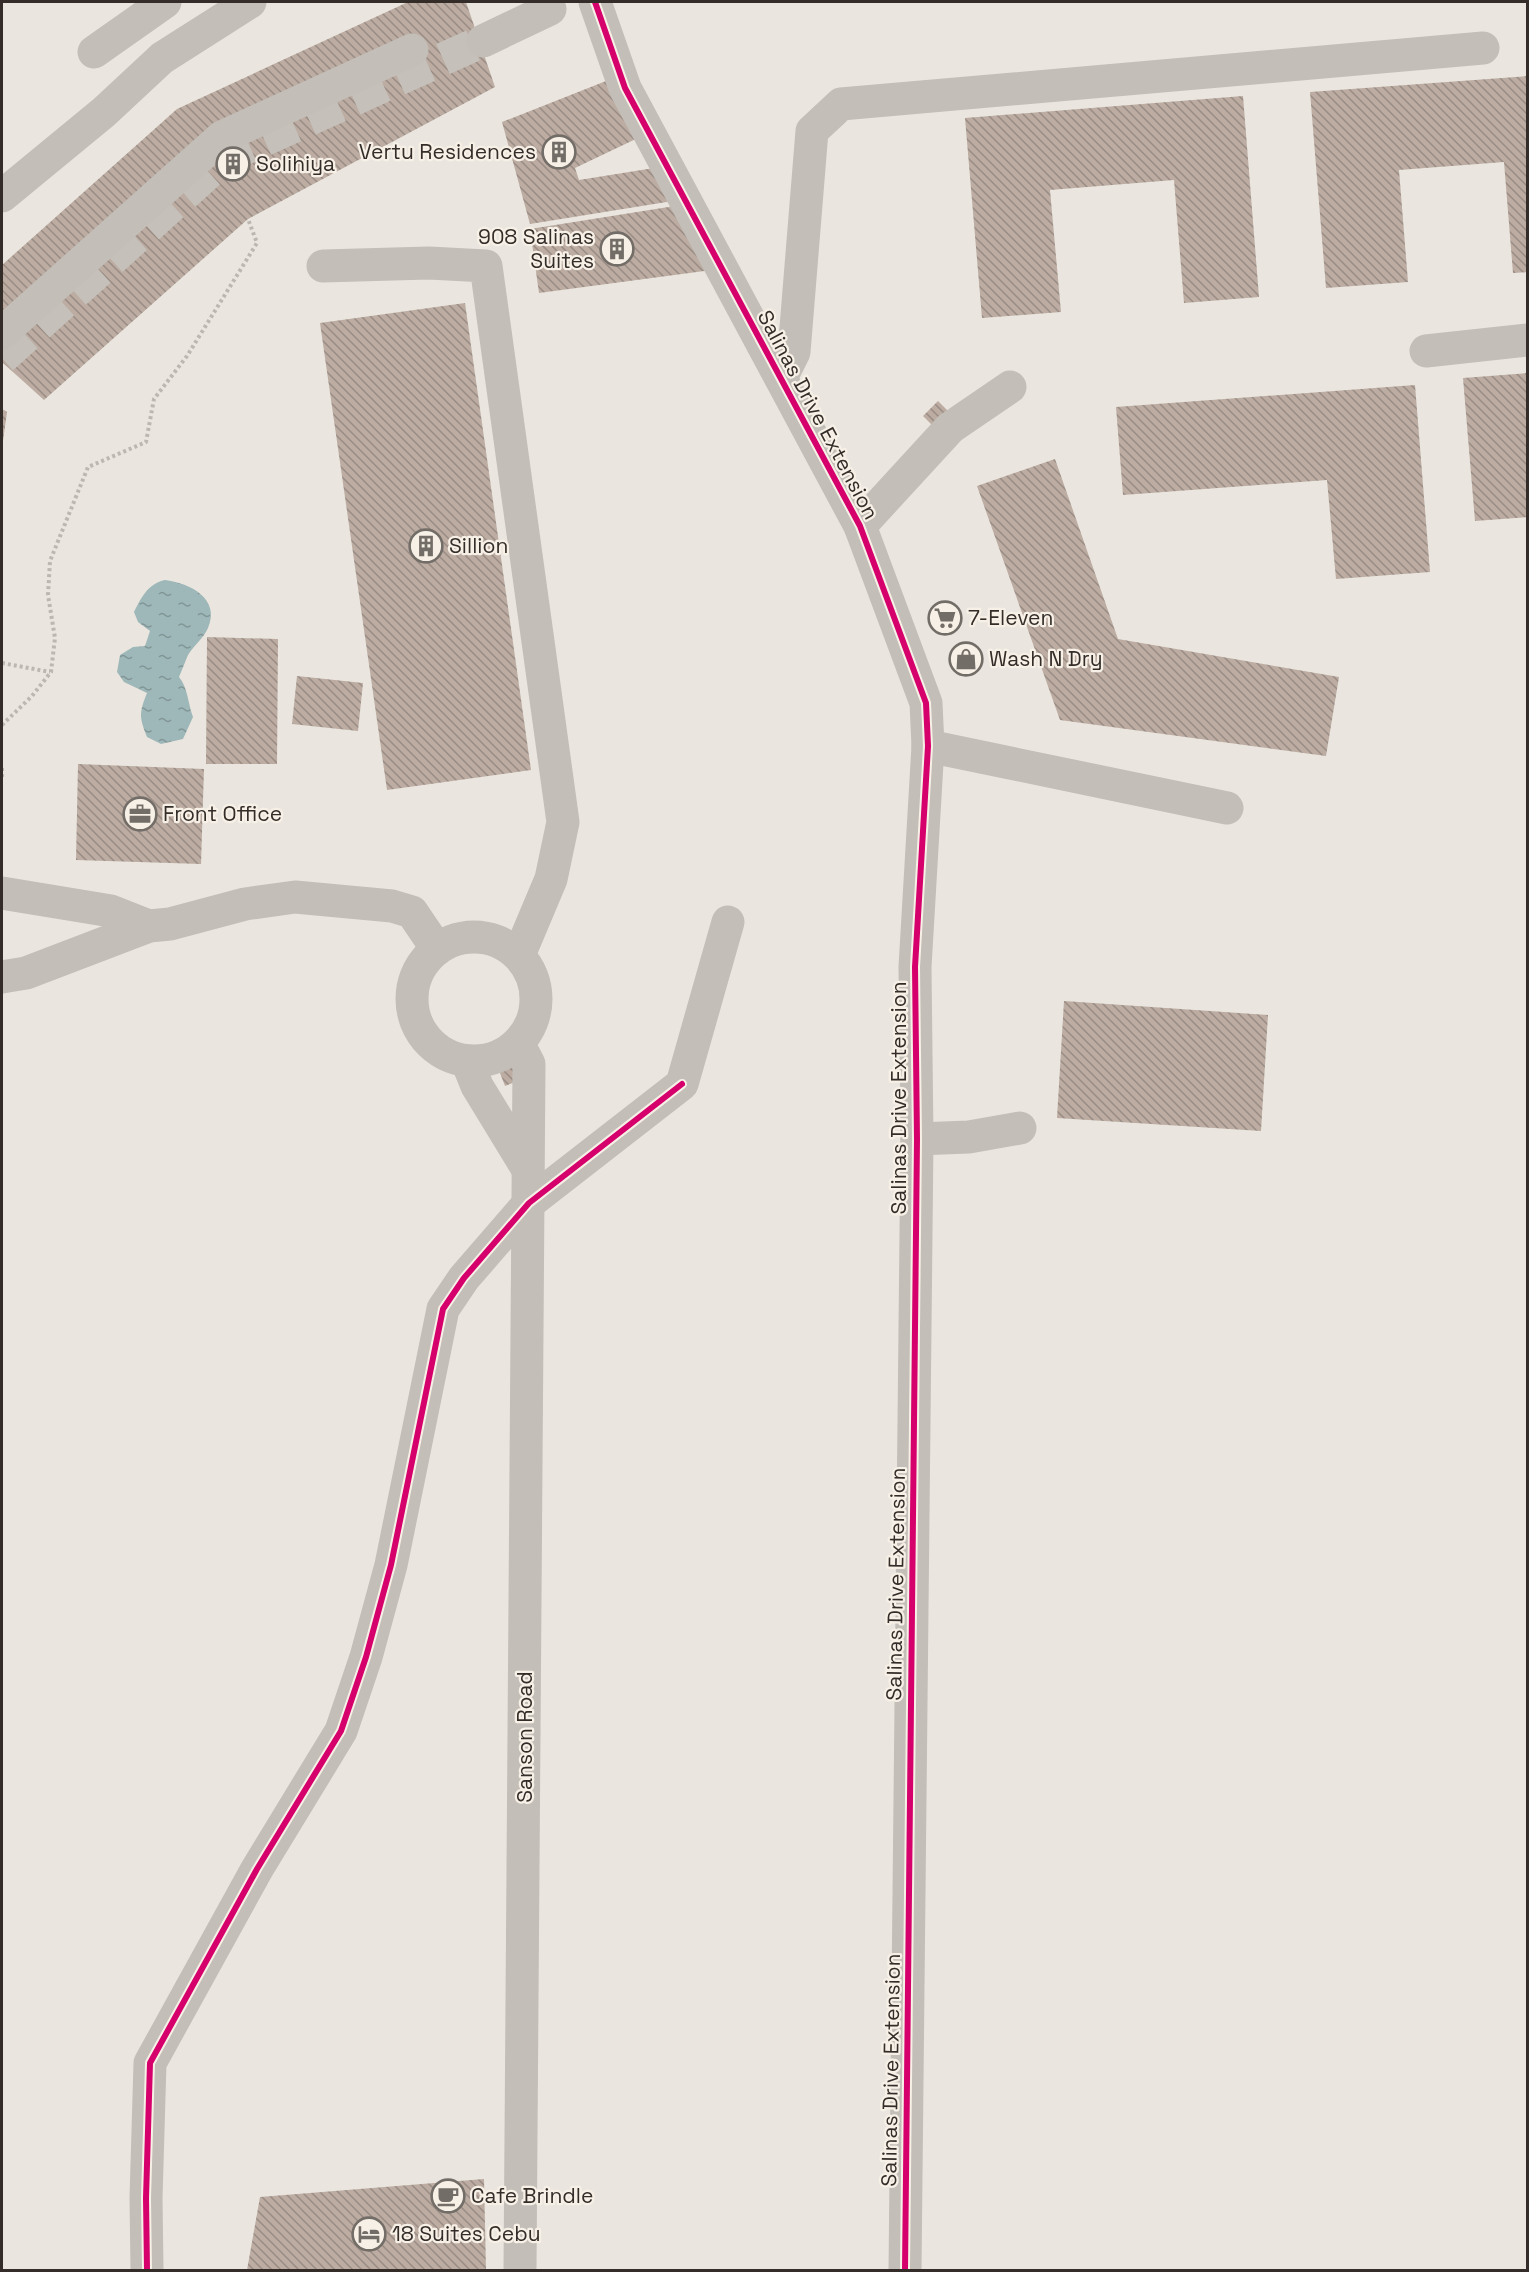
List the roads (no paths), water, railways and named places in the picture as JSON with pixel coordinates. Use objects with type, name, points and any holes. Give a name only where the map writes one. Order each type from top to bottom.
[{"type":"street","points":[[94,52],[165,2]]},
{"type":"street","points":[[2,196],[104,111],[162,58],[250,2]]},
{"type":"street","name":"Salinas Drive Extension","points":[[595,2],[625,88],[860,526],[926,703],[928,746],[915,967],[917,1139],[905,2271]]},
{"type":"street","points":[[483,40],[558,4]]},
{"type":"street","points":[[781,378],[794,352],[812,131],[841,104],[1484,48]]},
{"type":"street","points":[[2,333],[222,137],[412,50]]},
{"type":"street","points":[[323,266],[429,262],[486,266],[563,822],[551,879],[519,955]]},
{"type":"street","points":[[1426,351],[1527,340]]},
{"type":"street","points":[[860,526],[950,428],[1011,387]]},
{"type":"street","points":[[928,746],[1227,808]]},
{"type":"street","points":[[2,893],[111,911],[149,926]]},
{"type":"street","points":[[2,977],[26,973],[149,926],[170,924],[245,904],[295,897],[392,906],[412,912],[438,949]]},
{"type":"street","points":[[147,2271],[146,2198],[150,2063],[257,1869],[341,1731],[366,1657],[391,1565],[443,1309],[464,1278],[529,1203],[682,1084],[728,922]]},
{"type":"street","points":[[468,937],[484,937],[503,944],[519,955],[533,980],[536,990],[536,1009],[530,1028],[518,1043],[503,1055],[485,1060],[467,1061],[449,1055],[434,1046],[422,1031],[414,1014],[412,995],[416,978],[424,962],[438,949],[452,941],[468,937]]},
{"type":"street","name":"Sanson Road","points":[[518,1043],[529,1064],[520,2271]]},
{"type":"street","points":[[467,1061],[477,1086],[527,1168]]},
{"type":"street","points":[[917,1139],[969,1137],[1020,1128]]},
{"type":"water","points":[[165,580],[184,585],[200,594],[210,608],[211,617],[206,632],[188,655],[179,677],[186,691],[193,717],[183,739],[161,744],[147,737],[142,724],[141,710],[147,693],[124,682],[117,672],[120,655],[133,647],[145,646],[150,631],[138,622],[134,612],[150,588]]},
{"type":"tunnel","points":[[2,358],[226,157],[483,41]]},
{"type":"place","name":"Vertu Residences","points":[[559,152]]},
{"type":"place","name":"Solihiya","points":[[233,164]]},
{"type":"place","name":"908 Salinas Suites","points":[[617,249]]},
{"type":"place","name":"Sillion","points":[[426,546]]},
{"type":"place","name":"7-Eleven","points":[[945,618]]},
{"type":"place","name":"Wash N Dry","points":[[966,659]]},
{"type":"place","name":"Front Office","points":[[140,814]]},
{"type":"place","name":"Cafe Brindle","points":[[448,2196]]},
{"type":"place","name":"18 Suites Cebu","points":[[369,2234]]}]
